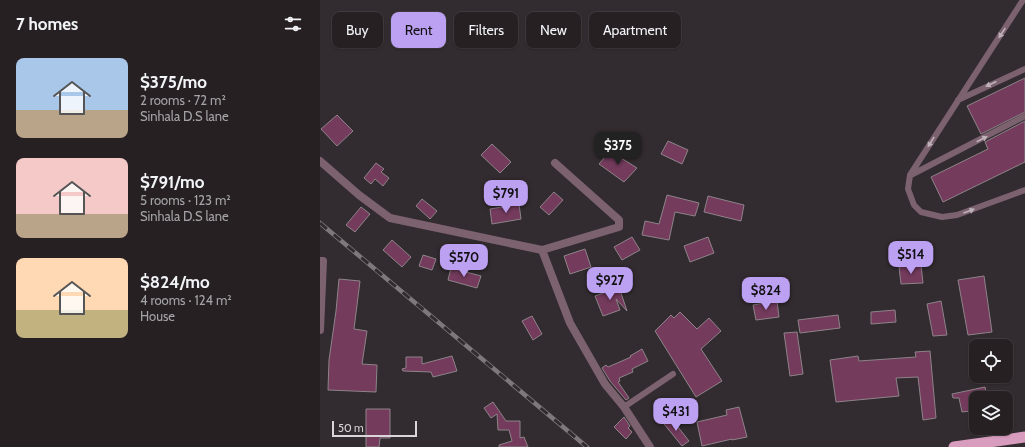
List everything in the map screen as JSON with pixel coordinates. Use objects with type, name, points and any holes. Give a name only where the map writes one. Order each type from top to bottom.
[{"type":"highway","points":[[954,447],[1025,437]]},
{"type":"street","points":[[320,161],[359,195],[390,218],[542,250],[619,227],[619,220],[555,164]]},
{"type":"street","points":[[542,250],[570,323],[605,384],[624,407],[650,447]]},
{"type":"street","points":[[320,330],[321,260]]},
{"type":"lane","points":[[1023,0],[910,176],[908,189],[914,205],[921,212],[942,217],[957,215],[1025,190]]},
{"type":"lane","points":[[958,100],[1025,69]]},
{"type":"lane","points":[[910,176],[1025,116]]},
{"type":"lane","points":[[624,407],[673,374]]},
{"type":"building","points":[[1025,78],[1025,112],[981,134],[967,106]]},
{"type":"building","points":[[337,115],[353,131],[337,146],[321,129]]},
{"type":"building","points":[[1025,121],[1025,162],[943,202],[931,177],[988,149],[985,142]]},
{"type":"building","points":[[668,141],[688,150],[682,164],[661,154]]},
{"type":"building","points":[[492,144],[511,162],[500,173],[481,155]]},
{"type":"building","points":[[610,151],[637,168],[624,182],[599,164]]},
{"type":"building","points":[[376,163],[384,169],[381,172],[389,178],[383,186],[375,179],[371,184],[364,178]]},
{"type":"building","points":[[554,192],[563,200],[549,215],[540,207]]},
{"type":"building","points":[[667,195],[699,203],[695,216],[675,212],[669,240],[642,235],[645,221],[659,224]]},
{"type":"building","points":[[708,196],[744,205],[741,221],[704,212]]},
{"type":"building","points":[[422,199],[437,211],[430,219],[416,206]]},
{"type":"building","points":[[519,204],[521,219],[492,224],[490,209]]},
{"type":"building","points":[[361,207],[370,214],[355,232],[346,225]]},
{"type":"building","points":[[632,237],[640,250],[622,260],[614,247]]},
{"type":"building","points":[[708,237],[714,253],[690,262],[684,246]]},
{"type":"building","points":[[392,240],[411,257],[402,267],[383,250]]},
{"type":"building","points":[[585,249],[591,267],[570,274],[564,256]]},
{"type":"building","points":[[423,255],[436,259],[432,270],[419,266]]},
{"type":"building","points":[[921,265],[923,283],[901,284],[899,267]]},
{"type":"building","points":[[451,268],[481,276],[477,288],[448,280]]},
{"type":"building","points":[[984,276],[992,332],[968,335],[958,280]]},
{"type":"building","points":[[339,279],[360,281],[354,329],[367,331],[362,364],[377,365],[376,392],[328,390],[329,360]]},
{"type":"building","points":[[619,287],[627,311],[616,299],[620,310],[603,316],[595,296]]},
{"type":"building","points":[[777,301],[779,317],[756,320],[753,305]]},
{"type":"building","points":[[941,301],[947,335],[933,336],[927,304]]},
{"type":"building","points":[[895,310],[896,322],[871,324],[871,312]]},
{"type":"building","points":[[680,312],[697,329],[709,318],[721,331],[701,349],[722,381],[696,397],[655,331],[671,315],[674,318]]},
{"type":"building","points":[[838,315],[840,328],[800,333],[798,320]]},
{"type":"building","points":[[532,316],[542,334],[533,340],[522,321]]},
{"type":"building","points":[[797,332],[803,374],[790,376],[784,333]]},
{"type":"building","points":[[642,349],[648,361],[632,369],[633,372],[619,378],[620,381],[618,382],[629,398],[626,400],[610,381],[602,368],[606,365],[608,367],[631,357],[630,356]]},
{"type":"building","points":[[930,351],[936,418],[923,420],[918,377],[896,378],[899,396],[836,402],[830,360],[858,356],[859,361],[916,357],[915,352]]},
{"type":"building","points":[[452,356],[457,371],[433,377],[431,372],[403,371],[402,369],[406,368],[406,357],[422,357],[422,364]]},
{"type":"building","points":[[985,387],[986,391],[969,391],[969,411],[962,412],[959,398],[953,398],[952,394]]},
{"type":"building","points":[[493,402],[506,421],[520,421],[520,438],[524,437],[528,447],[499,447],[499,445],[512,441],[509,430],[498,430],[497,414],[491,418],[484,408]]},
{"type":"building","points":[[739,407],[747,437],[702,446],[697,422],[727,415],[726,410]]},
{"type":"building","points":[[366,409],[390,409],[390,438],[380,438],[379,447],[366,447]]},
{"type":"building","points":[[624,417],[630,426],[628,428],[632,432],[626,439],[614,427]]},
{"type":"building","points":[[671,418],[689,441],[682,446],[664,424]]},
{"type":"railway","points":[[320,223],[587,447]]}]
